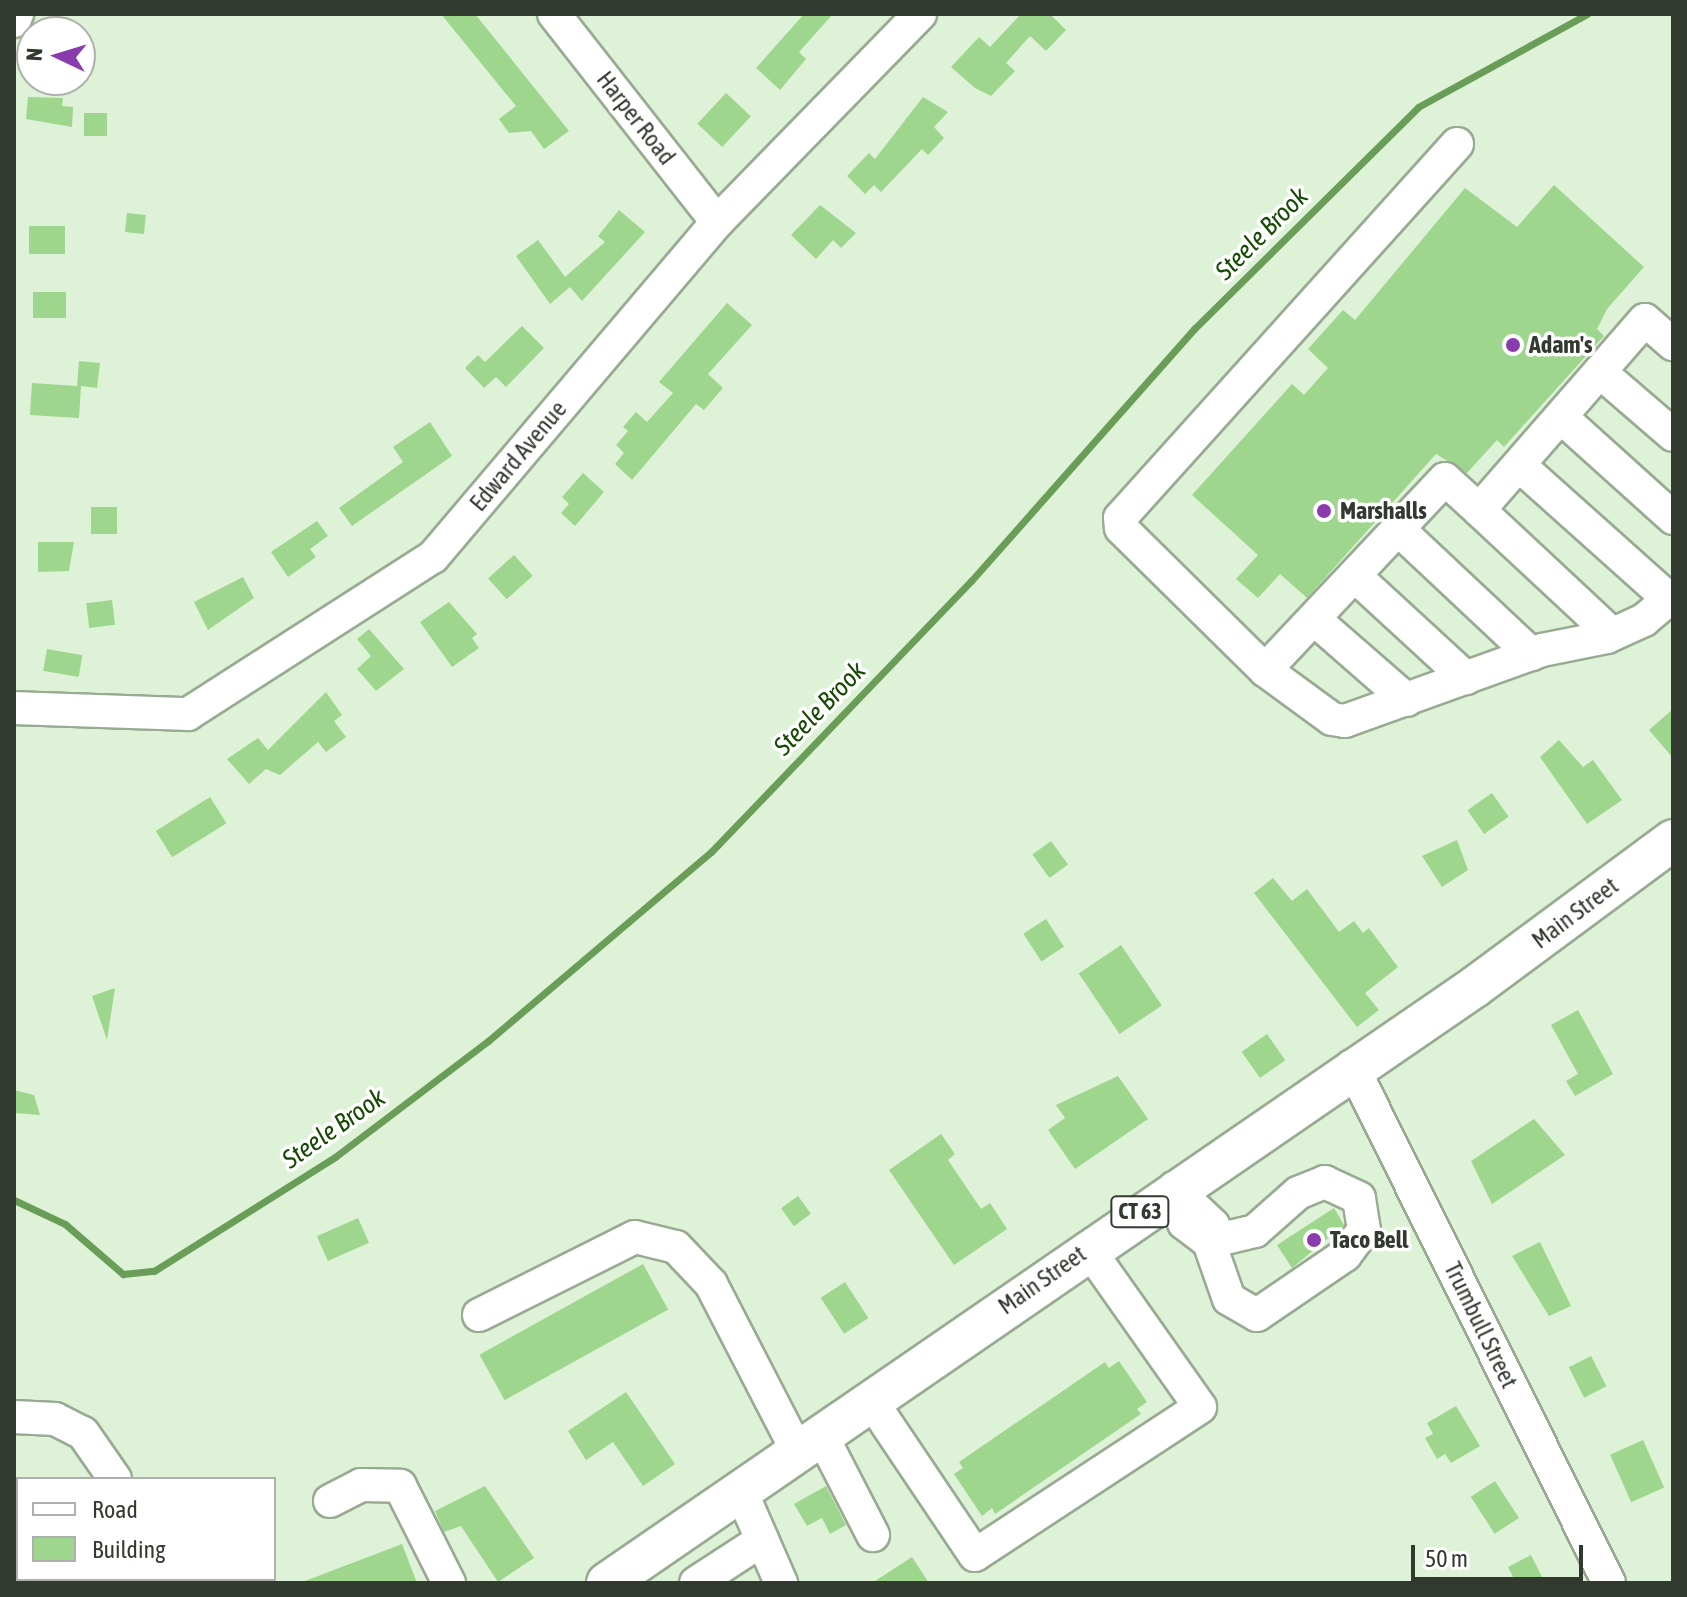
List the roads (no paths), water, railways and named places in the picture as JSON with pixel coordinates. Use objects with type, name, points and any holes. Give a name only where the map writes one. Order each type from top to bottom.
[{"type":"main road","name":"Main Street","points":[[618,1580],[808,1440],[1352,1066],[1673,840]]},
{"type":"street","points":[[14,21],[17,14]]},
{"type":"street","name":"Harper Road","points":[[554,14],[717,222]]},
{"type":"street","name":"Edward Avenue","points":[[14,708],[188,714],[433,557],[717,222],[920,14]]},
{"type":"street","points":[[1457,144],[1120,518],[1265,670],[1332,719],[1407,700],[1531,654],[1612,634],[1671,598],[1519,465]]},
{"type":"street","points":[[1479,510],[1645,320],[1673,344]]},
{"type":"street","points":[[1600,372],[1673,435]]},
{"type":"street","points":[[1561,417],[1673,518]]},
{"type":"street","points":[[1265,670],[1445,479],[1612,634]]},
{"type":"street","points":[[1398,529],[1531,654]]},
{"type":"street","points":[[1355,576],[1466,678]]},
{"type":"street","points":[[1314,619],[1407,700]]},
{"type":"street","name":"Trumbull Street","points":[[1352,1066],[1609,1583]]},
{"type":"street","points":[[1174,1188],[1204,1209],[1213,1225],[1209,1242],[1229,1299],[1257,1315],[1361,1240],[1364,1212],[1351,1190],[1325,1182],[1298,1193],[1255,1231],[1209,1242]]},
{"type":"street","points":[[479,1315],[635,1237],[676,1247],[711,1284],[808,1440],[873,1535]]},
{"type":"street","points":[[870,1399],[975,1555],[1200,1407],[1088,1248]]},
{"type":"street","points":[[14,1417],[55,1419],[83,1433],[114,1477]]},
{"type":"street","points":[[330,1501],[361,1485],[400,1486],[449,1583]]},
{"type":"street","points":[[740,1489],[781,1583]]},
{"type":"street","points":[[696,1583],[762,1540]]},
{"type":"waterway","name":"Steele Brook","points":[[14,1200],[65,1224],[123,1274],[154,1271],[335,1157],[488,1041],[711,852],[971,581],[1194,329],[1418,107],[1587,14]]},
{"type":"place","name":"Adam's","points":[[1513,345]]},
{"type":"place","name":"Marshalls","points":[[1324,511]]},
{"type":"place","name":"Taco Bell","points":[[1314,1240]]}]
